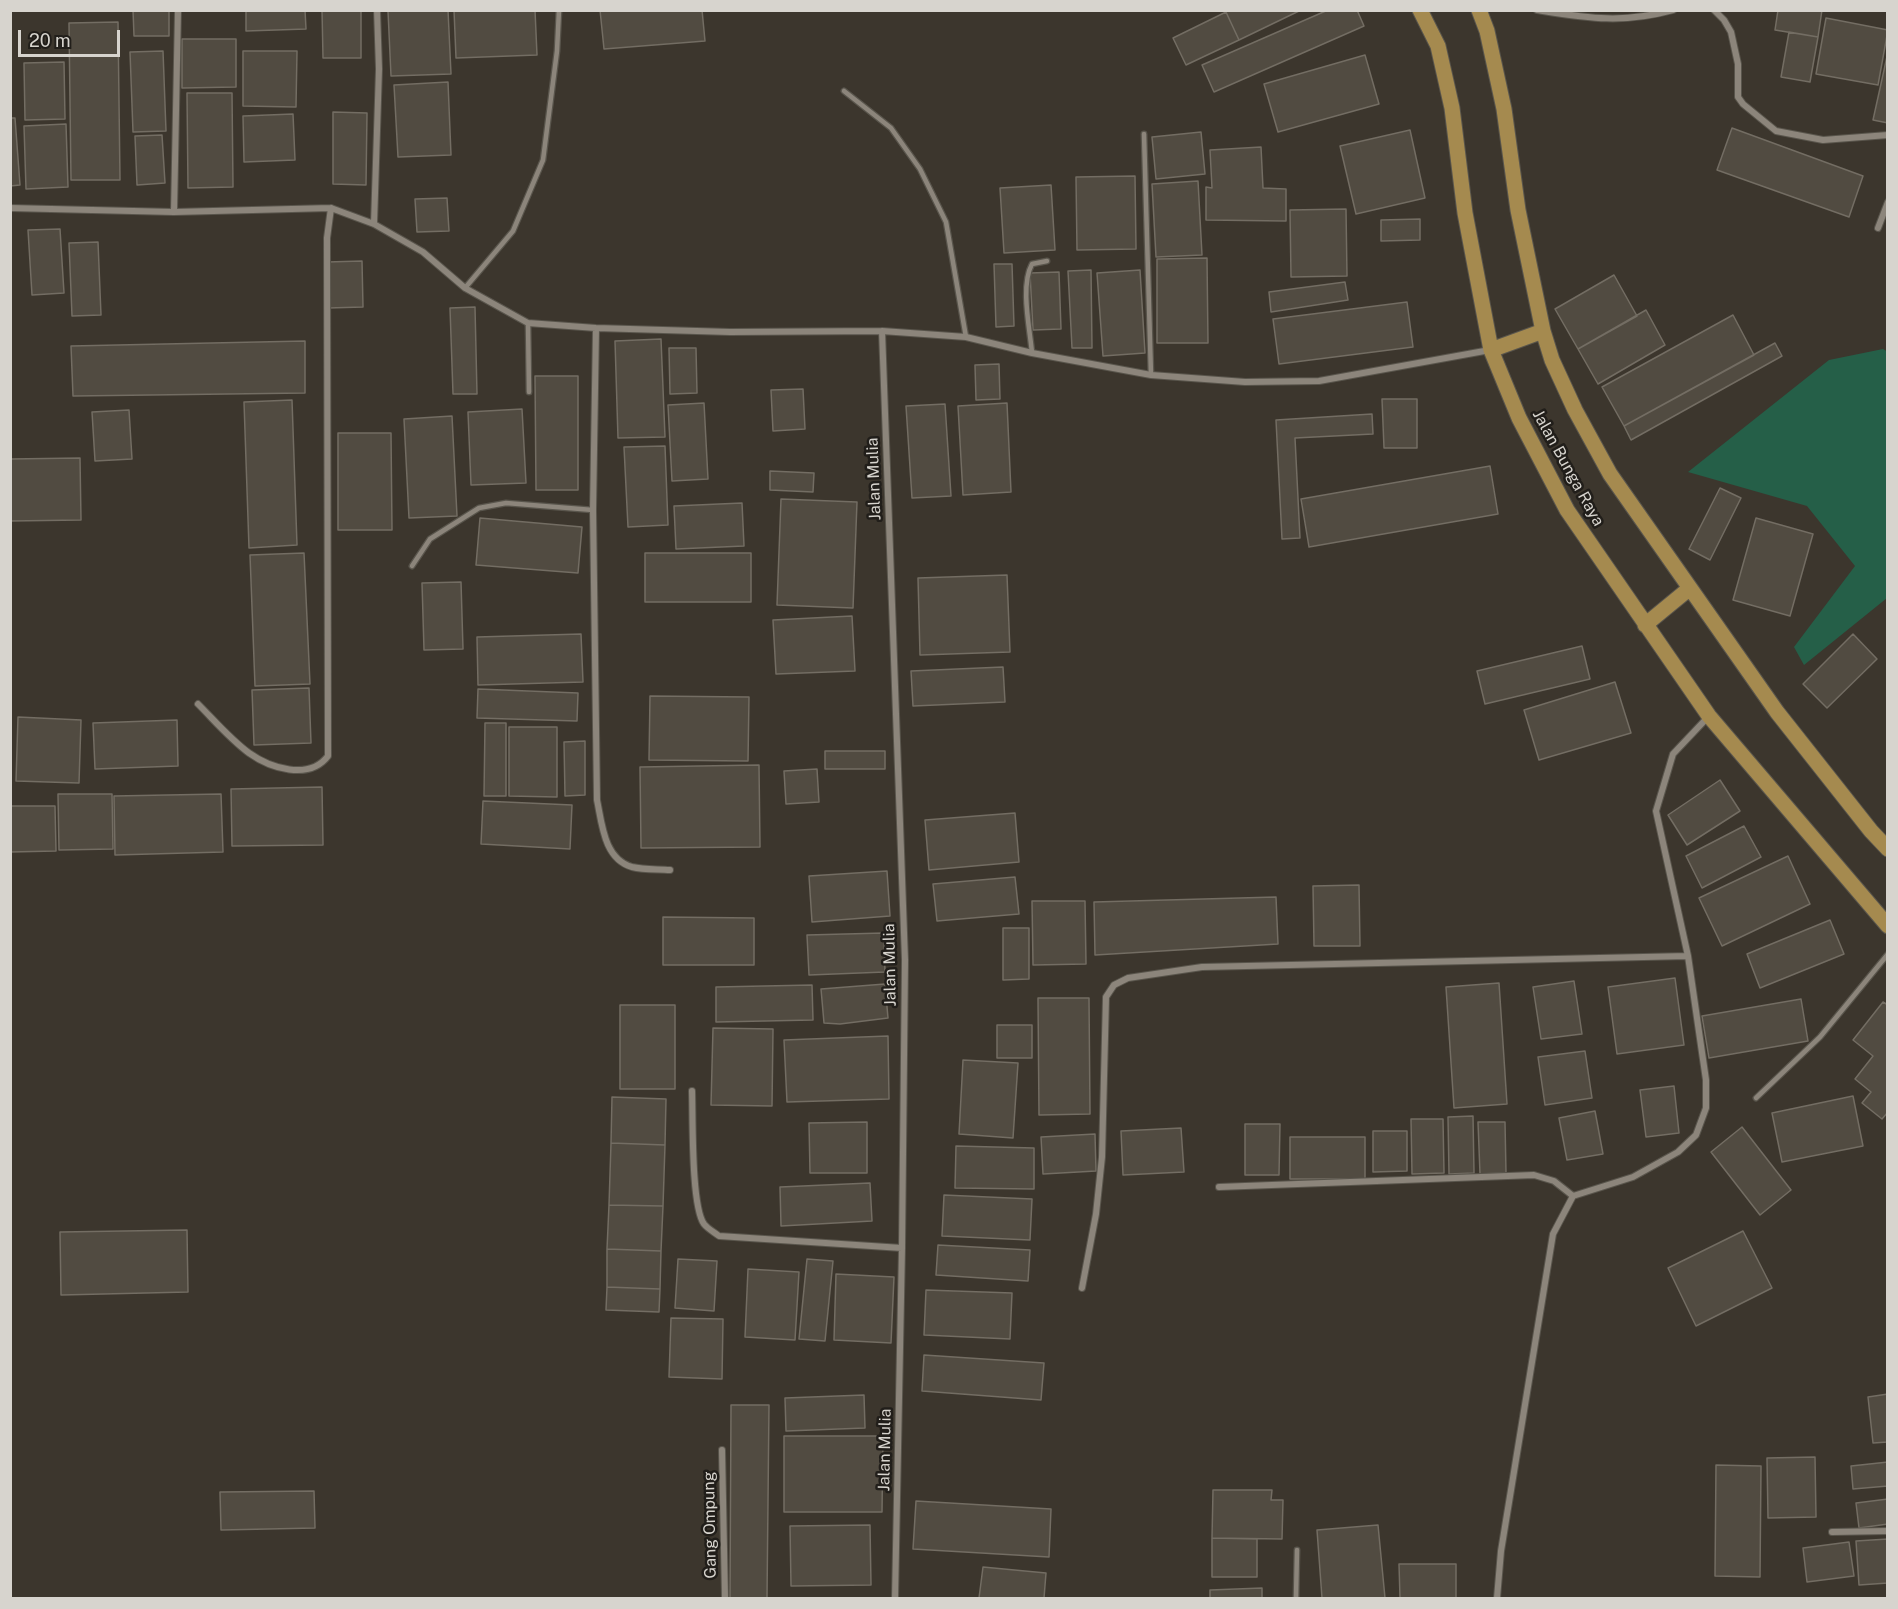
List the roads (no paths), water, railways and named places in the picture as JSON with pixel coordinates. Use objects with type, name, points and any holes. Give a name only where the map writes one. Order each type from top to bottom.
[{"type":"main road","name":"Jalan Bunga Raya","points":[[1420,10],[1438,45],[1452,108],[1465,213],[1491,350],[1519,418],[1567,510],[1709,716],[1887,926]]},
{"type":"main road","name":"Jalan Bunga Raya","points":[[1479,10],[1487,31],[1504,109],[1518,210],[1543,331],[1552,360],[1575,411],[1610,474],[1777,712],[1887,849]]},
{"type":"main road","points":[[1491,350],[1543,331]]},
{"type":"main road","points":[[1645,625],[1690,588]]},
{"type":"street","points":[[174,212],[178,10]]},
{"type":"street","points":[[374,224],[379,69],[377,10]]},
{"type":"street","points":[[1537,10],[1602,20],[1647,17],[1673,10]]},
{"type":"street","points":[[1714,10],[1731,32],[1738,64],[1738,97],[1743,104],[1776,131],[1823,140],[1887,135]]},
{"type":"street","points":[[1878,228],[1887,202]]},
{"type":"street","points":[[10,208],[174,212],[331,208],[374,224],[423,252],[465,288],[528,323],[596,328],[730,332],[882,331],[966,337],[1032,353],[1151,375],[1245,382],[1319,381],[1491,350]]},
{"type":"street","points":[[198,704],[249,753],[272,765],[303,772],[321,765],[328,756],[327,238],[331,208]]},
{"type":"street","points":[[596,328],[593,510],[597,800],[604,838],[613,854],[631,867],[670,870]]},
{"type":"street","name":"Jalan Mulia","points":[[882,331],[905,960],[895,1599]]},
{"type":"street","points":[[1497,1599],[1501,1551],[1553,1234],[1573,1196],[1633,1177],[1678,1152],[1696,1135],[1706,1108],[1706,1080],[1688,956],[1656,811],[1673,754],[1709,716]]},
{"type":"street","points":[[1082,1287],[1096,1214],[1102,1157],[1106,997],[1114,985],[1128,978],[1202,967],[1688,956]]},
{"type":"street","points":[[692,1090],[696,1194],[700,1216],[705,1226],[719,1236],[902,1248]]},
{"type":"street","points":[[1220,1187],[1534,1175],[1554,1181],[1573,1196]]},
{"type":"street","name":"Gang Ompung","points":[[722,1450],[725,1599]]},
{"type":"street","points":[[1832,1532],[1887,1531]]},
{"type":"lane","points":[[465,288],[513,231],[543,160],[557,51],[559,10]]},
{"type":"lane","points":[[844,91],[891,128],[920,169],[946,222],[966,337]]},
{"type":"lane","points":[[1144,134],[1151,375]]},
{"type":"lane","points":[[1032,353],[1026,286],[1028,271],[1032,264],[1047,261]]},
{"type":"lane","points":[[528,323],[529,392]]},
{"type":"lane","points":[[412,566],[430,539],[479,508],[506,503],[593,510]]},
{"type":"lane","points":[[1756,1098],[1820,1036],[1887,954]]},
{"type":"lane","points":[[1296,1599],[1297,1550]]}]
